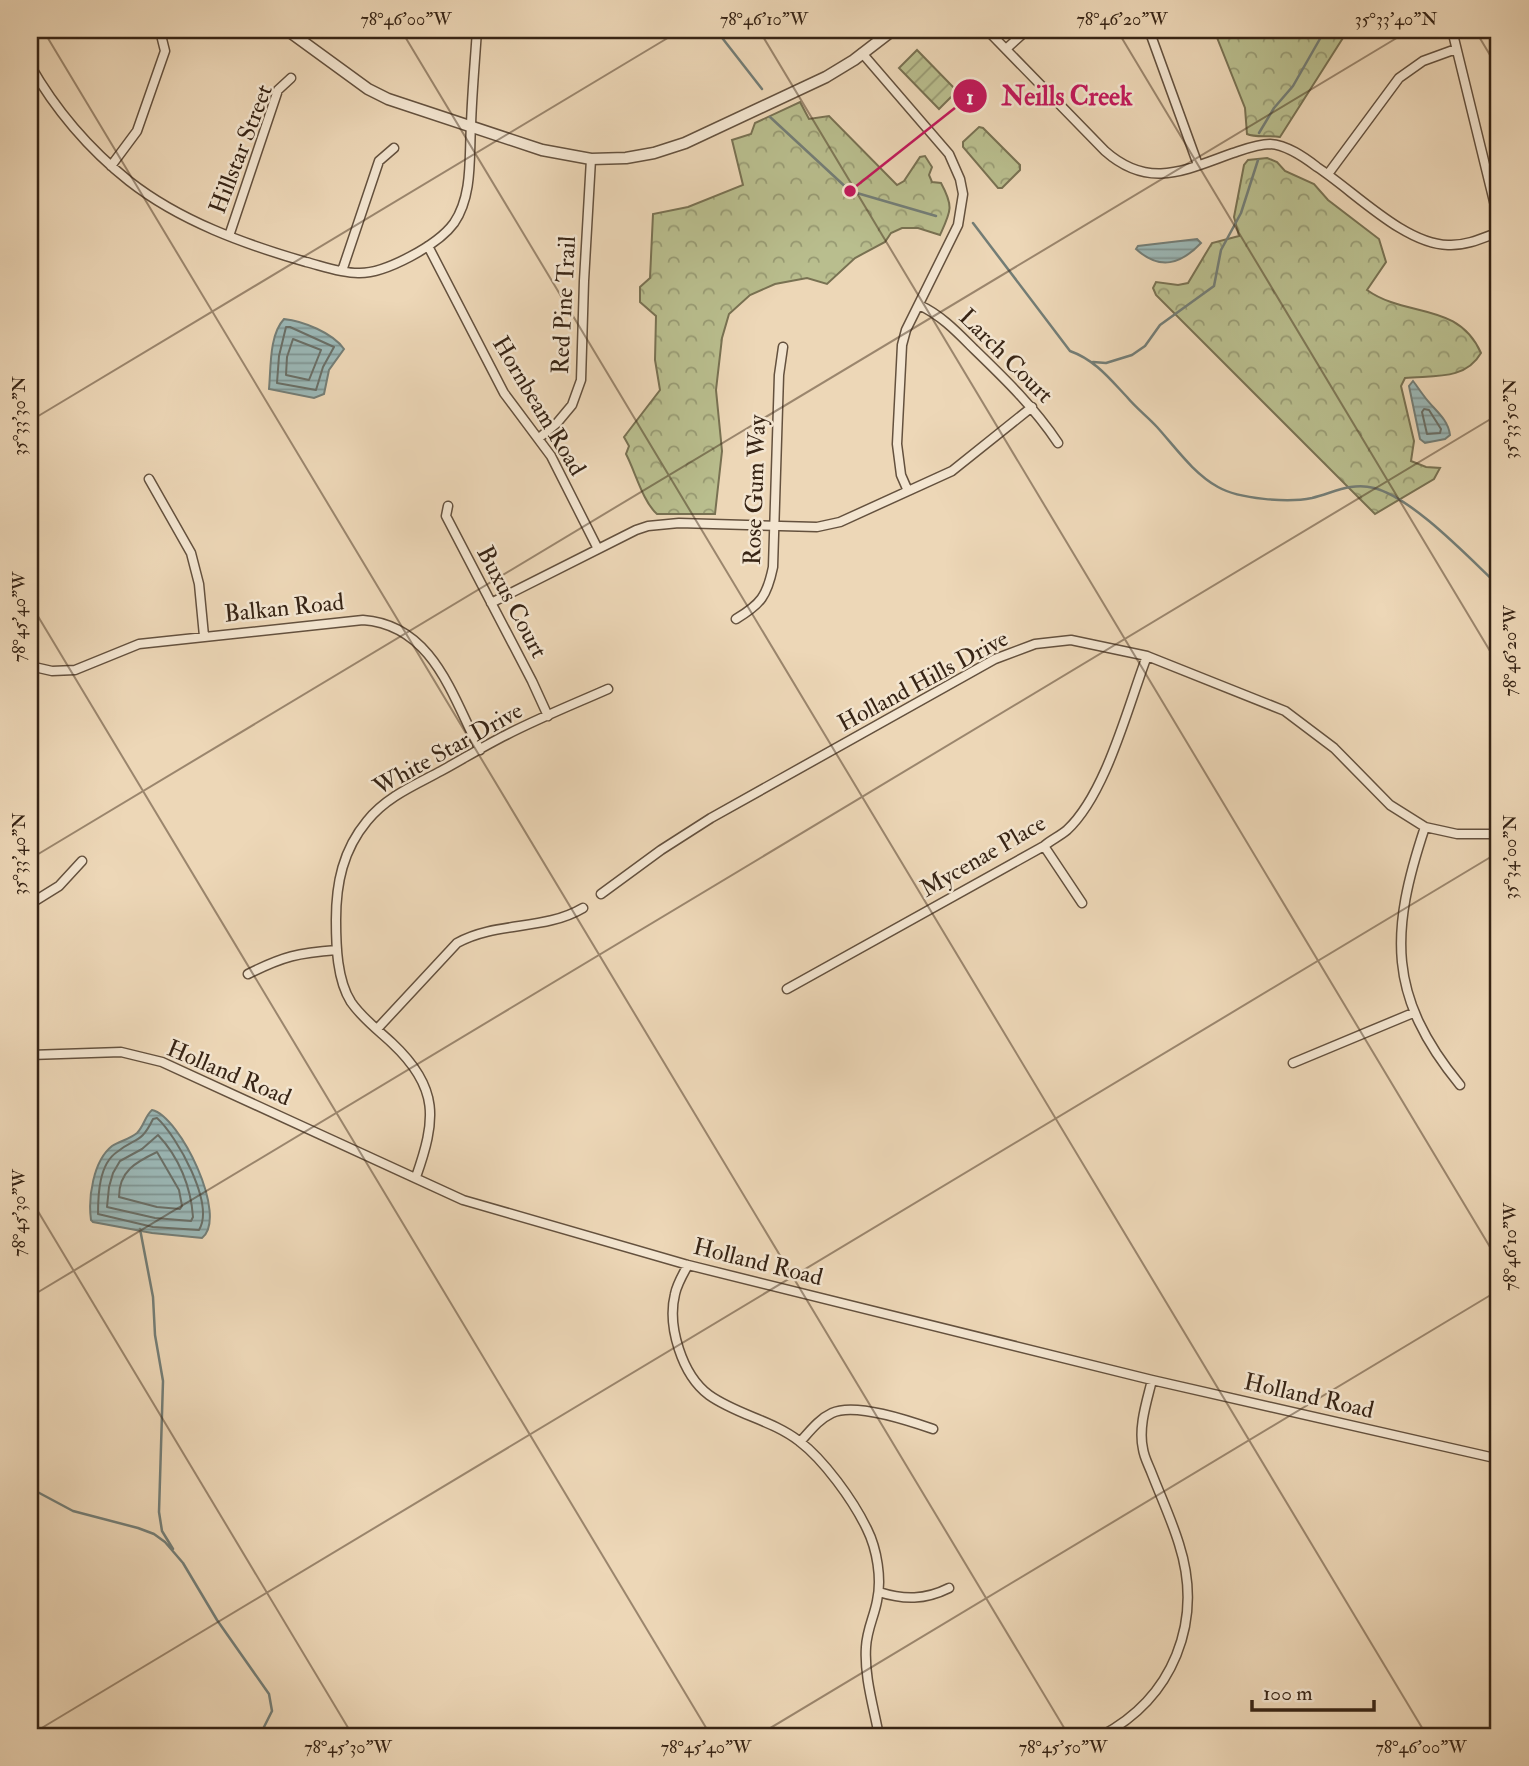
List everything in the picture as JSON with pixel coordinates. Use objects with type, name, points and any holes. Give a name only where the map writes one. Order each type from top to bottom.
[{"type":"street","points":[[287,30],[378,94],[470,128],[542,150],[591,159],[625,158],[654,153],[685,143],[826,77],[893,30]]},
{"type":"street","points":[[30,65],[64,115],[111,166],[152,198],[186,218],[268,251],[358,273],[373,271],[428,246],[453,224],[460,211],[469,172],[477,30]]},
{"type":"street","points":[[987,30],[1118,163],[1136,171],[1155,175],[1177,173],[1250,147],[1270,144],[1301,156],[1400,229],[1431,243],[1466,244],[1499,232]]},
{"type":"street","points":[[1006,50],[1027,30]]},
{"type":"street","points":[[1149,30],[1198,165]]},
{"type":"street","points":[[1452,30],[1499,222]]},
{"type":"street","points":[[111,166],[137,131],[165,51],[160,31]]},
{"type":"street","points":[[1328,174],[1399,78],[1423,61],[1456,48]]},
{"type":"street","points":[[862,53],[949,154],[960,179],[962,206],[958,225],[906,330],[900,359],[897,461],[908,491]]},
{"type":"street","name":"Hillstar Street","points":[[229,236],[278,90],[291,78]]},
{"type":"street","points":[[342,271],[379,161],[394,148]]},
{"type":"street","name":"Red Pine Trail","points":[[539,438],[557,423],[572,405],[581,380],[591,159]]},
{"type":"street","name":"Hornbeam Road","points":[[428,246],[504,393],[551,456],[598,549]]},
{"type":"street","name":"Larch Court","points":[[919,306],[942,318],[1032,407],[1058,443]]},
{"type":"street","name":"Rose Gum Way","points":[[736,619],[759,605],[769,587],[773,568],[779,375],[783,347]]},
{"type":"street","points":[[491,603],[636,530],[661,524],[817,527],[840,522],[963,463],[1032,407]]},
{"type":"street","points":[[149,479],[191,554],[200,584],[204,636]]},
{"type":"street","name":"Buxus Court","points":[[448,506],[446,516],[548,716]]},
{"type":"street","name":"Balkan Road","points":[[30,666],[52,671],[75,670],[139,644],[363,620],[394,626],[423,646],[436,663],[480,750]]},
{"type":"street","name":"Holland Hills Drive","points":[[601,894],[660,850],[711,818],[995,659],[1035,644],[1070,640],[1147,656],[1285,711],[1334,748],[1390,805],[1425,827],[1457,834],[1499,834]]},
{"type":"street","name":"Mycenae Place","points":[[787,989],[1044,846],[1067,830],[1082,812],[1106,770],[1147,656]]},
{"type":"street","name":"White Star Drive","points":[[416,1177],[430,1133],[432,1112],[428,1092],[414,1066],[359,1013],[344,988],[337,950],[336,890],[341,867],[366,822],[392,798],[480,750],[608,689]]},
{"type":"street","points":[[1425,827],[1404,897],[1400,929],[1405,984],[1413,1013],[1441,1062],[1460,1085]]},
{"type":"street","points":[[1044,846],[1082,903]]},
{"type":"street","points":[[30,904],[59,886],[82,861]]},
{"type":"street","points":[[377,1029],[445,955],[464,939],[488,930],[552,922],[583,908]]},
{"type":"street","points":[[248,974],[283,957],[303,952],[337,950]]},
{"type":"street","points":[[1293,1063],[1413,1013]]},
{"type":"street","name":"Holland Road","points":[[30,1055],[121,1052],[162,1062],[463,1200],[688,1265],[1152,1380],[1499,1459]]},
{"type":"street","points":[[688,1265],[675,1292],[672,1315],[676,1339],[690,1372],[708,1394],[737,1410],[774,1425],[800,1442],[848,1497],[868,1530],[878,1567],[879,1592],[870,1619],[866,1667],[879,1736]]},
{"type":"street","points":[[1101,1736],[1114,1730],[1148,1701],[1168,1675],[1183,1640],[1188,1581],[1180,1546],[1142,1448],[1144,1413],[1152,1380]]},
{"type":"street","points":[[800,1442],[817,1423],[834,1411],[855,1409],[933,1429]]},
{"type":"street","points":[[879,1592],[891,1596],[930,1597],[949,1588]]},
{"type":"green space","points":[[1214,30],[1348,30],[1280,137],[1247,134],[1245,108]]},
{"type":"green space","points":[[917,50],[957,91],[939,109],[899,68]]},
{"type":"green space","points":[[800,102],[809,119],[829,116],[897,185],[904,181],[920,157],[925,156],[932,167],[929,175],[932,182],[941,183],[948,198],[950,209],[947,220],[940,235],[918,228],[902,228],[891,233],[885,242],[855,258],[827,284],[807,278],[775,284],[750,295],[729,314],[722,338],[716,390],[722,451],[715,514],[657,514],[648,502],[626,454],[629,446],[624,437],[660,390],[655,360],[656,316],[640,302],[640,287],[650,278],[653,214],[688,207],[743,185],[732,140],[751,134],[755,123]]},
{"type":"green space","points":[[979,127],[1020,165],[1020,170],[1002,188],[998,188],[963,147],[963,142]]},
{"type":"green space","points":[[1267,158],[1277,162],[1285,171],[1314,184],[1328,200],[1379,239],[1386,262],[1367,290],[1382,299],[1430,312],[1459,325],[1481,353],[1474,362],[1457,372],[1405,378],[1401,386],[1414,441],[1411,461],[1426,467],[1440,468],[1434,479],[1375,514],[1156,295],[1153,288],[1156,282],[1178,285],[1188,283],[1212,243],[1239,236],[1234,217],[1244,165],[1248,160]]},
{"type":"water","points":[[1197,239],[1201,243],[1186,256],[1170,262],[1153,260],[1136,249],[1138,246]]},
{"type":"water","points":[[284,319],[317,329],[333,338],[344,349],[329,370],[324,394],[314,398],[269,389],[273,343]]},
{"type":"water","points":[[1413,381],[1449,429],[1450,435],[1445,439],[1425,443],[1420,439],[1409,386]]},
{"type":"water","points":[[152,1110],[163,1116],[175,1130],[198,1168],[210,1210],[209,1227],[202,1238],[152,1233],[91,1220],[91,1191],[100,1161],[112,1146],[137,1133]]},
{"type":"waterway","points":[[716,30],[762,89]]},
{"type":"waterway","points":[[1259,133],[1274,108],[1293,86],[1325,30]]},
{"type":"waterway","points":[[770,117],[850,191],[936,216]]},
{"type":"waterway","points":[[1093,362],[1106,363],[1132,355],[1145,346],[1160,325],[1214,286],[1221,250],[1241,213],[1258,160]]},
{"type":"waterway","points":[[973,223],[1070,351],[1101,370],[1209,481],[1227,491],[1277,500],[1312,498],[1358,486],[1374,488],[1389,494],[1423,516],[1499,586]]},
{"type":"waterway","points":[[140,1229],[153,1297],[155,1335],[163,1381],[159,1512],[162,1531],[173,1549]]},
{"type":"waterway","points":[[30,1488],[73,1511],[138,1528],[165,1542],[183,1563],[217,1620],[269,1694],[272,1711],[262,1731]]},
{"type":"waterway","points":[[245,1736],[272,1731],[298,1736]]},
{"type":"place","name":"Neills Creek","points":[[850,191]]}]
